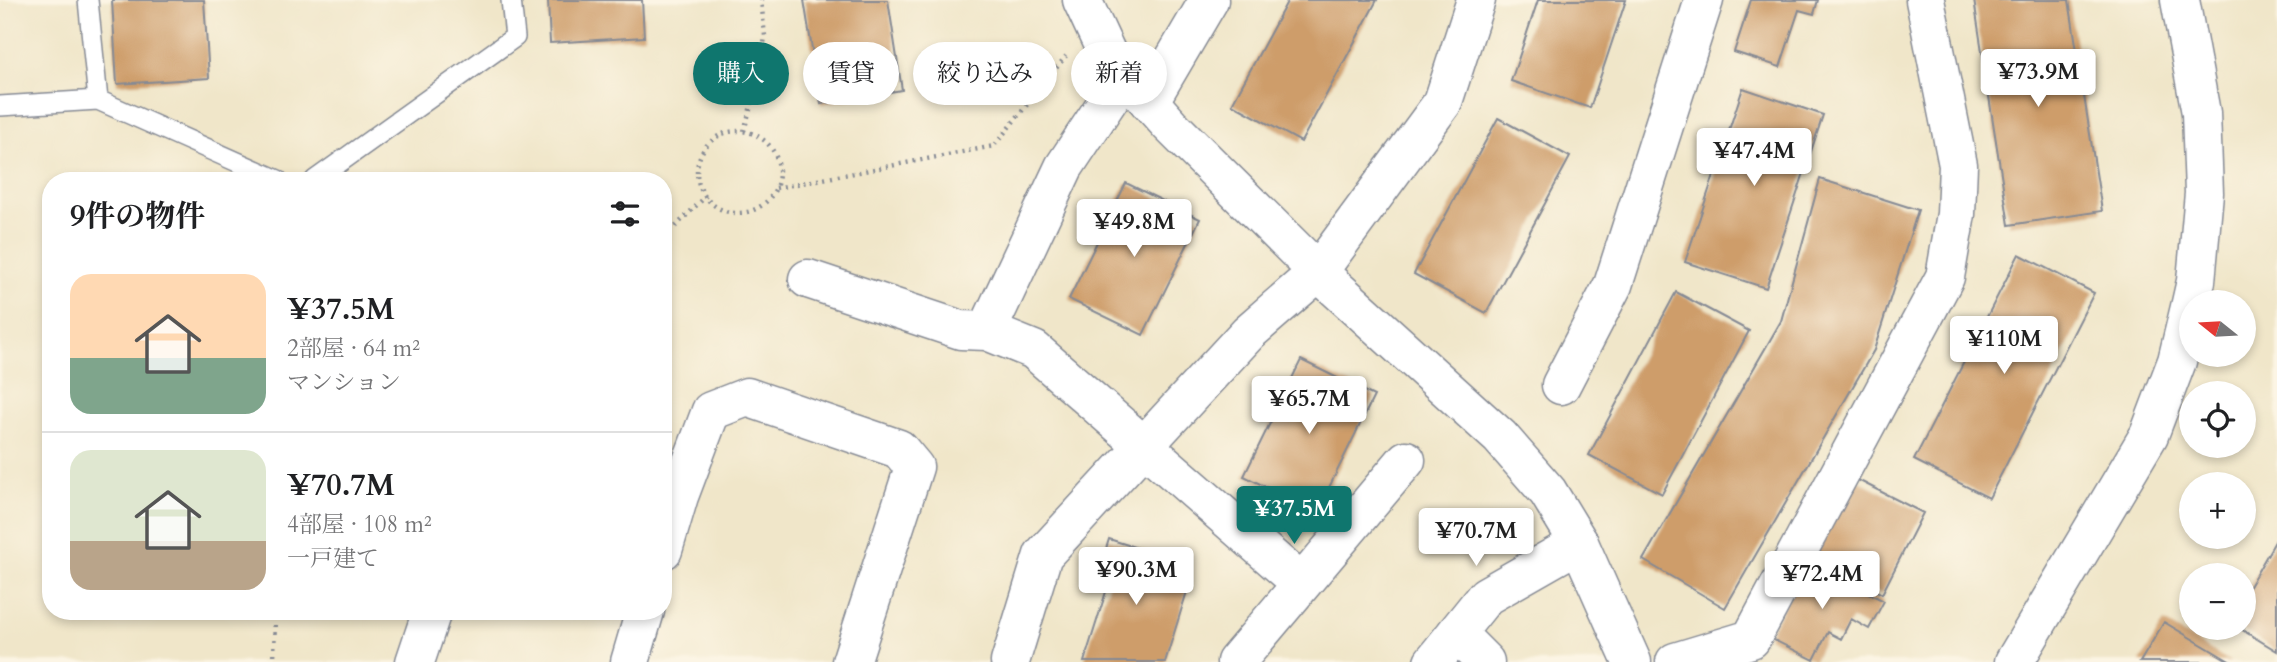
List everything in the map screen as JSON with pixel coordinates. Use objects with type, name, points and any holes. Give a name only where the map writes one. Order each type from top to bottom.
[{"type":"street","points":[[1167,51],[1209,0]]},
{"type":"street","points":[[1010,662],[1044,555],[1249,332],[1318,272],[1443,102],[1476,0]]},
{"type":"street","points":[[1561,385],[1613,285],[1704,0]]},
{"type":"street","points":[[1675,662],[1751,639],[1945,276],[1956,214],[1958,165],[1925,0]]},
{"type":"street","points":[[2180,0],[2202,127],[2204,193],[2194,290]]},
{"type":"street","points":[[1087,11],[1101,42]]},
{"type":"street","points":[[987,331],[1064,167],[1121,105]]},
{"type":"street","points":[[1154,105],[1318,272],[1500,437],[1548,492],[1579,543],[1632,662]]},
{"type":"street","points":[[808,279],[961,330],[987,331],[1034,350],[1301,583]]},
{"type":"street","points":[[2014,662],[2149,435],[2179,353]]},
{"type":"street","points":[[672,492],[711,411],[747,397],[899,449],[914,467],[851,662]]},
{"type":"street","points":[[1236,662],[1406,460]]},
{"type":"street","points":[[1485,662],[1445,648],[1486,596],[1579,543]]},
{"type":"street","points":[[415,662],[429,620]]},
{"type":"street","points":[[630,662],[642,620]]},
{"type":"lane","points":[[88,0],[98,100]]},
{"type":"lane","points":[[326,172],[514,37],[511,0]]},
{"type":"lane","points":[[0,106],[98,100],[260,172]]},
{"type":"path","points":[[744,131],[760,74],[765,36],[761,0]]},
{"type":"path","points":[[776,188],[994,146],[1087,11]]},
{"type":"path","points":[[744,131],[758,136],[774,153],[779,168],[776,188],[763,204],[746,213],[726,212],[711,204],[698,184],[698,163],[704,148],[716,137],[744,131]]},
{"type":"path","points":[[672,228],[706,196]]},
{"type":"path","points":[[274,662],[275,620]]},
{"type":"building","points":[[112,0],[204,0],[209,78],[117,84]]},
{"type":"building","points":[[548,0],[642,0],[644,37],[550,43]]},
{"type":"building","points":[[804,0],[888,0],[895,42],[811,42]]},
{"type":"building","points":[[1288,0],[1377,0],[1301,142],[1232,104]]},
{"type":"building","points":[[1538,0],[1626,0],[1590,108],[1511,81]]},
{"type":"building","points":[[1751,0],[1818,0],[1814,14],[1799,10],[1780,67],[1734,52]]},
{"type":"building","points":[[1974,0],[2069,0],[2102,211],[2009,225]]},
{"type":"building","points":[[1743,88],[1823,115],[1766,288],[1685,262]]},
{"type":"building","points":[[1498,118],[1570,157],[1486,313],[1414,274]]},
{"type":"building","points":[[1820,179],[1918,210],[1874,350],[1725,608],[1643,560],[1781,321]]},
{"type":"building","points":[[1126,183],[1200,219],[1143,335],[1069,299]]},
{"type":"building","points":[[2019,254],[2094,293],[1989,498],[1914,460]]},
{"type":"building","points":[[1676,292],[1749,331],[1662,494],[1589,455]]},
{"type":"building","points":[[1301,360],[1374,396],[1317,512],[1244,476]]},
{"type":"building","points":[[1850,476],[1923,513],[1882,594],[1809,556]]},
{"type":"building","points":[[2277,538],[2277,651],[2256,638],[2256,574]]},
{"type":"building","points":[[1109,539],[1172,559],[1166,578],[1189,585],[1165,662],[1084,662],[1110,579],[1098,575]]},
{"type":"building","points":[[1807,561],[1884,601],[1869,629],[1851,619],[1841,639],[1828,632],[1814,660],[1768,637]]},
{"type":"building","points":[[2164,622],[2179,631],[2179,640],[2194,640],[2231,662],[2140,662]]}]
